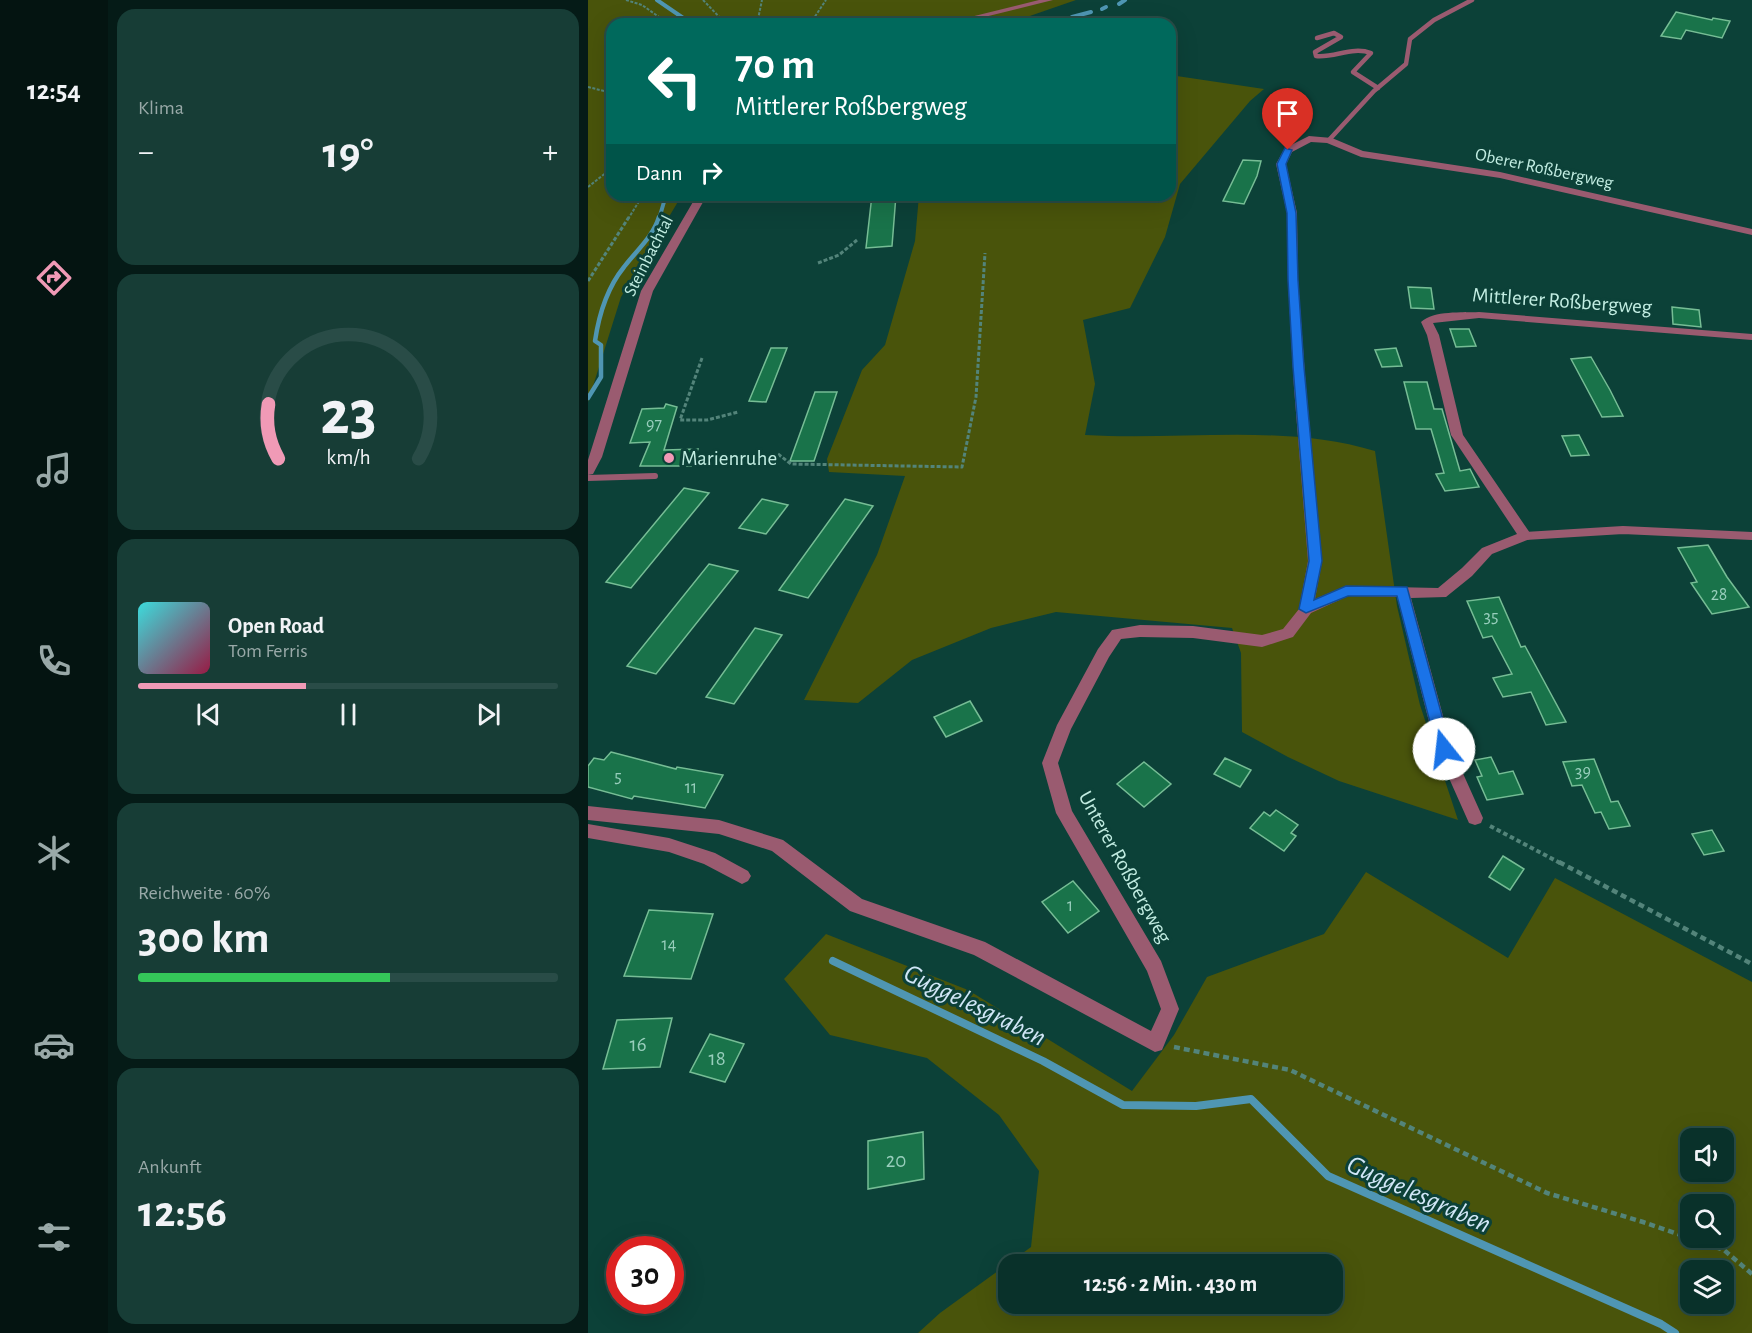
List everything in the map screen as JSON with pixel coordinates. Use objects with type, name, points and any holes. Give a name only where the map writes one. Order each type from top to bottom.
[{"type":"street","points":[[972,18],[1048,0]]},
{"type":"street","points":[[1306,609],[1315,561],[1298,364],[1292,213],[1281,164],[1288,150],[1309,139],[1329,140]]},
{"type":"street","name":"Oberer Roßbergweg","points":[[1329,140],[1360,154],[1500,175],[1752,232]]},
{"type":"street","name":"Steinbachtal","points":[[588,471],[596,457],[647,291],[699,201]]},
{"type":"street","name":"Mittlerer Roßbergweg","points":[[1525,536],[1457,435],[1433,334],[1427,322],[1434,319],[1479,315],[1752,337]]},
{"type":"street","points":[[1306,609],[1346,591],[1441,594],[1487,551],[1525,536]]},
{"type":"street","points":[[1402,591],[1444,749],[1475,818]]},
{"type":"street","name":"Unterer Roßbergweg","points":[[1155,1043],[1170,1009],[1155,967],[1064,813],[1050,763],[1063,729],[1103,653],[1116,634],[1140,631],[1193,632],[1248,641],[1278,638],[1288,633],[1306,609]]},
{"type":"street","points":[[588,813],[719,827],[777,845],[856,905],[979,948],[1155,1043]]},
{"type":"street","points":[[588,831],[669,845],[710,858],[742,876]]},
{"type":"lane","points":[[1329,140],[1378,88],[1406,64],[1410,39],[1434,20],[1472,0]]},
{"type":"lane","points":[[1317,38],[1334,33],[1341,38],[1315,52],[1316,56],[1332,56],[1358,50],[1371,53],[1353,72],[1378,88]]},
{"type":"lane","points":[[588,478],[655,476]]},
{"type":"lane","points":[[1525,536],[1623,530],[1752,536]]},
{"type":"path","points":[[626,0],[642,5],[660,18]]},
{"type":"path","points":[[642,0],[642,5]]},
{"type":"path","points":[[703,0],[716,10],[722,18]]},
{"type":"path","points":[[758,18],[762,0]]},
{"type":"path","points":[[814,18],[826,0]]},
{"type":"path","points":[[588,87],[606,92]]},
{"type":"path","points":[[588,187],[606,173]]},
{"type":"path","points":[[588,281],[639,201]]},
{"type":"path","points":[[818,263],[831,260],[856,240]]},
{"type":"path","points":[[778,454],[791,464],[962,467],[976,398],[985,253]]},
{"type":"path","points":[[702,358],[680,420],[707,420],[738,412]]},
{"type":"path","points":[[1475,818],[1752,964]]},
{"type":"path","points":[[1155,1043],[1290,1070],[1547,1192],[1724,1250],[1752,1274]]},
{"type":"green space","points":[[588,0],[1076,0],[1024,18],[606,18],[606,201],[678,201],[621,297],[588,402]]},
{"type":"green space","points":[[1176,76],[1264,89],[1250,101],[1180,184],[1176,198]]},
{"type":"green space","points":[[918,201],[1175,201],[1165,237],[1130,308],[1083,320],[1095,384],[1085,435],[1267,435],[1339,443],[1375,451],[1397,606],[1420,705],[1458,820],[1339,781],[1242,732],[1241,653],[1232,628],[1056,612],[991,628],[912,660],[858,703],[804,700],[877,555],[905,476],[829,472],[827,459],[862,370],[885,345],[915,241]]},
{"type":"green space","points":[[1366,872],[1508,958],[1555,878],[1752,982],[1752,1333],[918,1333],[940,1313],[998,1271],[998,1314],[1343,1314],[1343,1254],[1021,1254],[1031,1247],[1039,1171],[999,1115],[927,1058],[830,1035],[784,979],[826,934],[968,990],[1132,1091],[1174,1035],[1207,977],[1324,934]]},
{"type":"building","points":[[1676,12],[1712,20],[1713,18],[1730,21],[1722,38],[1686,30],[1681,39],[1661,36]]},
{"type":"building","points":[[1243,160],[1261,161],[1244,204],[1223,201]]},
{"type":"building","points":[[871,201],[896,201],[892,246],[866,248]]},
{"type":"building","points":[[1408,287],[1431,288],[1434,309],[1411,308]]},
{"type":"building","points":[[1672,307],[1699,310],[1701,327],[1673,324]]},
{"type":"building","points":[[1450,329],[1469,329],[1476,346],[1456,347]]},
{"type":"building","points":[[771,348],[787,348],[766,402],[749,401]]},
{"type":"building","points":[[1396,348],[1402,366],[1382,367],[1375,350]]},
{"type":"building","points":[[1591,357],[1623,416],[1602,417],[1571,359]]},
{"type":"building","points":[[1404,382],[1427,382],[1434,409],[1442,409],[1460,471],[1470,469],[1479,487],[1445,491],[1436,474],[1444,473],[1431,429],[1416,429]]},
{"type":"building","points":[[815,392],[837,392],[814,461],[790,461]]},
{"type":"building","points":[[666,404],[677,407],[664,450],[698,449],[691,466],[640,466],[650,442],[630,443],[642,409],[664,408]]},
{"type":"building","points":[[1579,435],[1589,455],[1571,456],[1562,436]]},
{"type":"building","points":[[684,488],[709,493],[631,588],[606,582]]},
{"type":"building","points":[[762,499],[788,505],[766,534],[739,528]]},
{"type":"building","points":[[845,499],[873,506],[808,598],[779,590]]},
{"type":"building","points":[[1708,545],[1727,577],[1749,607],[1712,614],[1691,583],[1697,582],[1678,548]]},
{"type":"building","points":[[709,564],[738,571],[656,674],[627,666]]},
{"type":"building","points":[[1499,597],[1521,647],[1525,646],[1566,722],[1546,725],[1531,692],[1503,697],[1493,678],[1512,674],[1492,636],[1483,638],[1467,601]]},
{"type":"building","points":[[755,628],[782,635],[734,704],[706,697]]},
{"type":"building","points":[[970,701],[982,721],[946,737],[934,717]]},
{"type":"building","points":[[611,752],[676,769],[677,767],[723,775],[705,808],[634,796],[632,799],[588,787],[588,766],[594,758],[604,760]]},
{"type":"building","points":[[1491,757],[1499,774],[1513,771],[1523,794],[1487,800],[1477,777],[1482,776],[1475,760]]},
{"type":"building","points":[[1225,758],[1251,770],[1240,787],[1214,774]]},
{"type":"building","points":[[1594,759],[1611,802],[1618,801],[1630,826],[1609,829],[1601,812],[1595,813],[1582,785],[1572,786],[1563,762]]},
{"type":"building","points":[[1144,762],[1171,784],[1144,807],[1117,784]]},
{"type":"building","points":[[1276,810],[1298,825],[1291,833],[1296,836],[1284,851],[1250,828],[1264,812],[1270,816]]},
{"type":"building","points":[[1712,830],[1724,851],[1704,855],[1692,834]]},
{"type":"building","points":[[1503,856],[1524,869],[1510,890],[1489,877]]},
{"type":"building","points":[[1073,881],[1099,911],[1068,933],[1042,902]]},
{"type":"building","points":[[649,910],[713,914],[691,979],[624,976]]},
{"type":"building","points":[[672,1018],[660,1067],[603,1069],[617,1020]]},
{"type":"building","points":[[710,1034],[744,1044],[725,1082],[690,1072]]},
{"type":"building","points":[[923,1132],[924,1179],[868,1189],[868,1141]]},
{"type":"waterway","points":[[657,0],[683,18]]},
{"type":"waterway","points":[[1119,4],[1125,0]]},
{"type":"waterway","points":[[1102,9],[1106,7]]},
{"type":"waterway","points":[[1072,17],[1091,12]]},
{"type":"waterway","points":[[659,219],[664,201]]},
{"type":"waterway","points":[[588,398],[601,377],[601,345],[595,341],[605,302],[618,275],[648,237],[659,217]]},
{"type":"waterway","name":"Guggelesgraben","points":[[833,961],[1043,1061],[1123,1105],[1196,1106],[1251,1099],[1328,1176],[1661,1324],[1675,1333]]},
{"type":"place","name":"Marienruhe","points":[[669,458]]},
{"type":"route","points":[[1288,150],[1281,164],[1292,213],[1298,367],[1315,561],[1306,609],[1346,591],[1402,591],[1444,749]]}]
